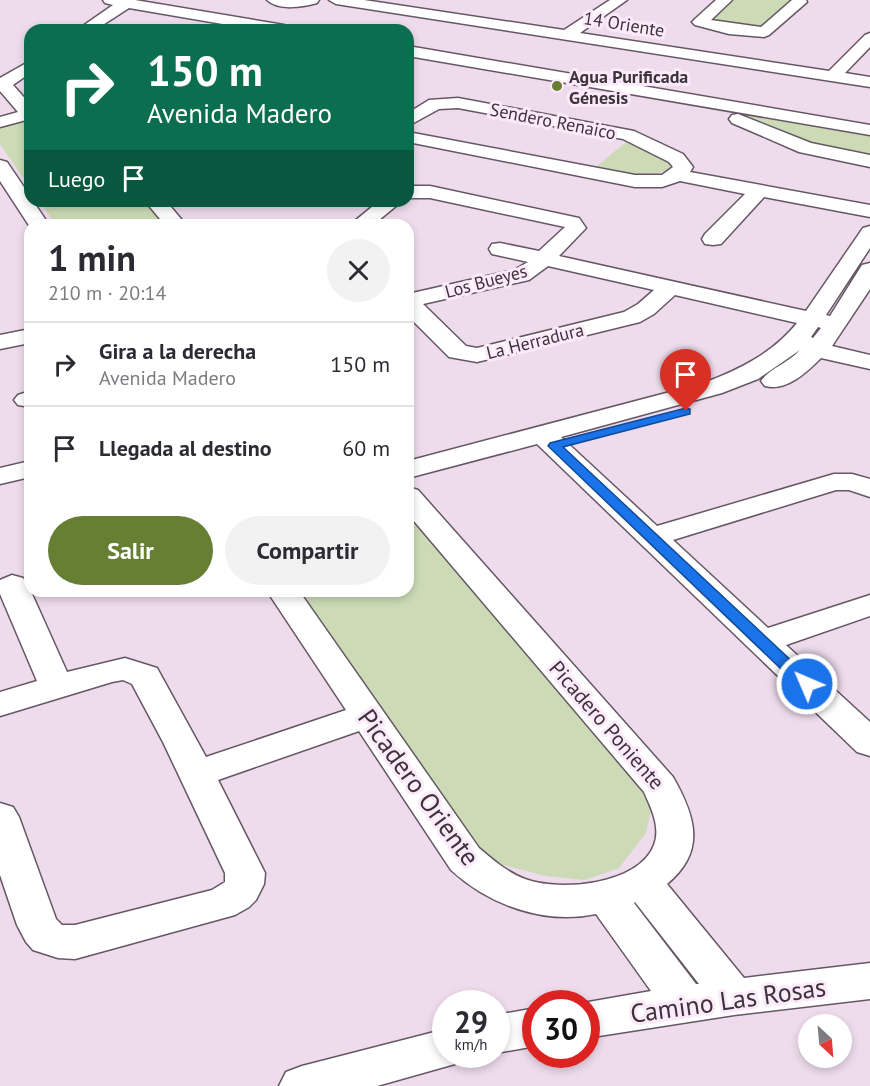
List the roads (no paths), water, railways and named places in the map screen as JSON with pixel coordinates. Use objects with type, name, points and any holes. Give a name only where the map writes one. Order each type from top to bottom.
[{"type":"street","points":[[110,0],[249,24]]},
{"type":"street","points":[[274,0],[297,3],[312,0]]},
{"type":"street","name":"14 Oriente","points":[[336,0],[663,50],[657,54],[658,58],[667,61],[688,62],[695,59],[697,55]]},
{"type":"street","points":[[571,36],[620,0]]},
{"type":"street","points":[[725,0],[699,21],[705,25],[756,33],[767,31],[800,2],[799,0]]},
{"type":"street","points":[[94,24],[126,3]]},
{"type":"street","points":[[417,25],[455,5]]},
{"type":"street","points":[[583,8],[604,11]]},
{"type":"street","points":[[697,55],[729,29]]},
{"type":"street","points":[[833,76],[867,44]]},
{"type":"street","points":[[414,52],[870,130]]},
{"type":"street","points":[[697,55],[867,81]]},
{"type":"street","points":[[797,70],[793,76],[799,80],[841,88],[860,86],[867,81]]},
{"type":"street","points":[[18,117],[1,90],[24,71]]},
{"type":"street","points":[[697,100],[798,145],[870,161]]},
{"type":"street","name":"Sendero Renaico","points":[[414,117],[435,104],[453,103],[628,135],[680,161],[683,170],[677,176]]},
{"type":"street","points":[[583,170],[628,135]]},
{"type":"street","points":[[414,139],[644,182],[660,181],[677,176],[870,212]]},
{"type":"street","points":[[0,166],[24,202]]},
{"type":"street","points":[[713,238],[759,191]]},
{"type":"street","name":"Los Bueyes","points":[[414,192],[430,192],[572,222],[576,228],[533,269],[514,277],[414,301]]},
{"type":"street","points":[[160,207],[171,219]]},
{"type":"street","points":[[368,219],[384,207]]},
{"type":"street","points":[[817,335],[869,234]]},
{"type":"street","points":[[500,249],[671,287],[870,352]]},
{"type":"street","points":[[414,469],[731,399],[785,375],[870,270]]},
{"type":"street","name":"La Herradura","points":[[414,308],[458,352],[477,354],[632,317],[646,309],[671,287]]},
{"type":"street","points":[[817,335],[870,362]]},
{"type":"street","points":[[0,342],[24,337]]},
{"type":"street","points":[[414,484],[548,440]]},
{"type":"street","points":[[548,440],[870,743]]},
{"type":"street","points":[[0,476],[24,470]]},
{"type":"street","points":[[652,537],[827,484],[852,482],[870,488]]},
{"type":"street","name":"Picadero Poniente","points":[[414,503],[668,797],[675,816],[676,836],[671,850],[663,864],[625,890]]},
{"type":"street","points":[[14,585],[56,687]]},
{"type":"street","name":"Picadero Oriente","points":[[287,597],[465,859],[492,881],[528,896],[567,902],[625,890]]},
{"type":"street","points":[[764,641],[870,605]]},
{"type":"street","points":[[0,704],[110,671],[133,671],[149,680],[245,873],[246,881],[238,895],[221,904],[75,942],[66,943],[49,939],[41,933],[37,925],[0,817]]},
{"type":"street","points":[[197,774],[367,716]]},
{"type":"street","points":[[625,890],[734,997]]},
{"type":"street","points":[[625,890],[686,1005]]},
{"type":"street","name":"Camino Las Rosas","points":[[600,1017],[734,997],[870,981]]},
{"type":"street","points":[[302,1086],[432,1052]]},
{"type":"place","name":"Agua Purificada Génesis","points":[[557,86]]}]
